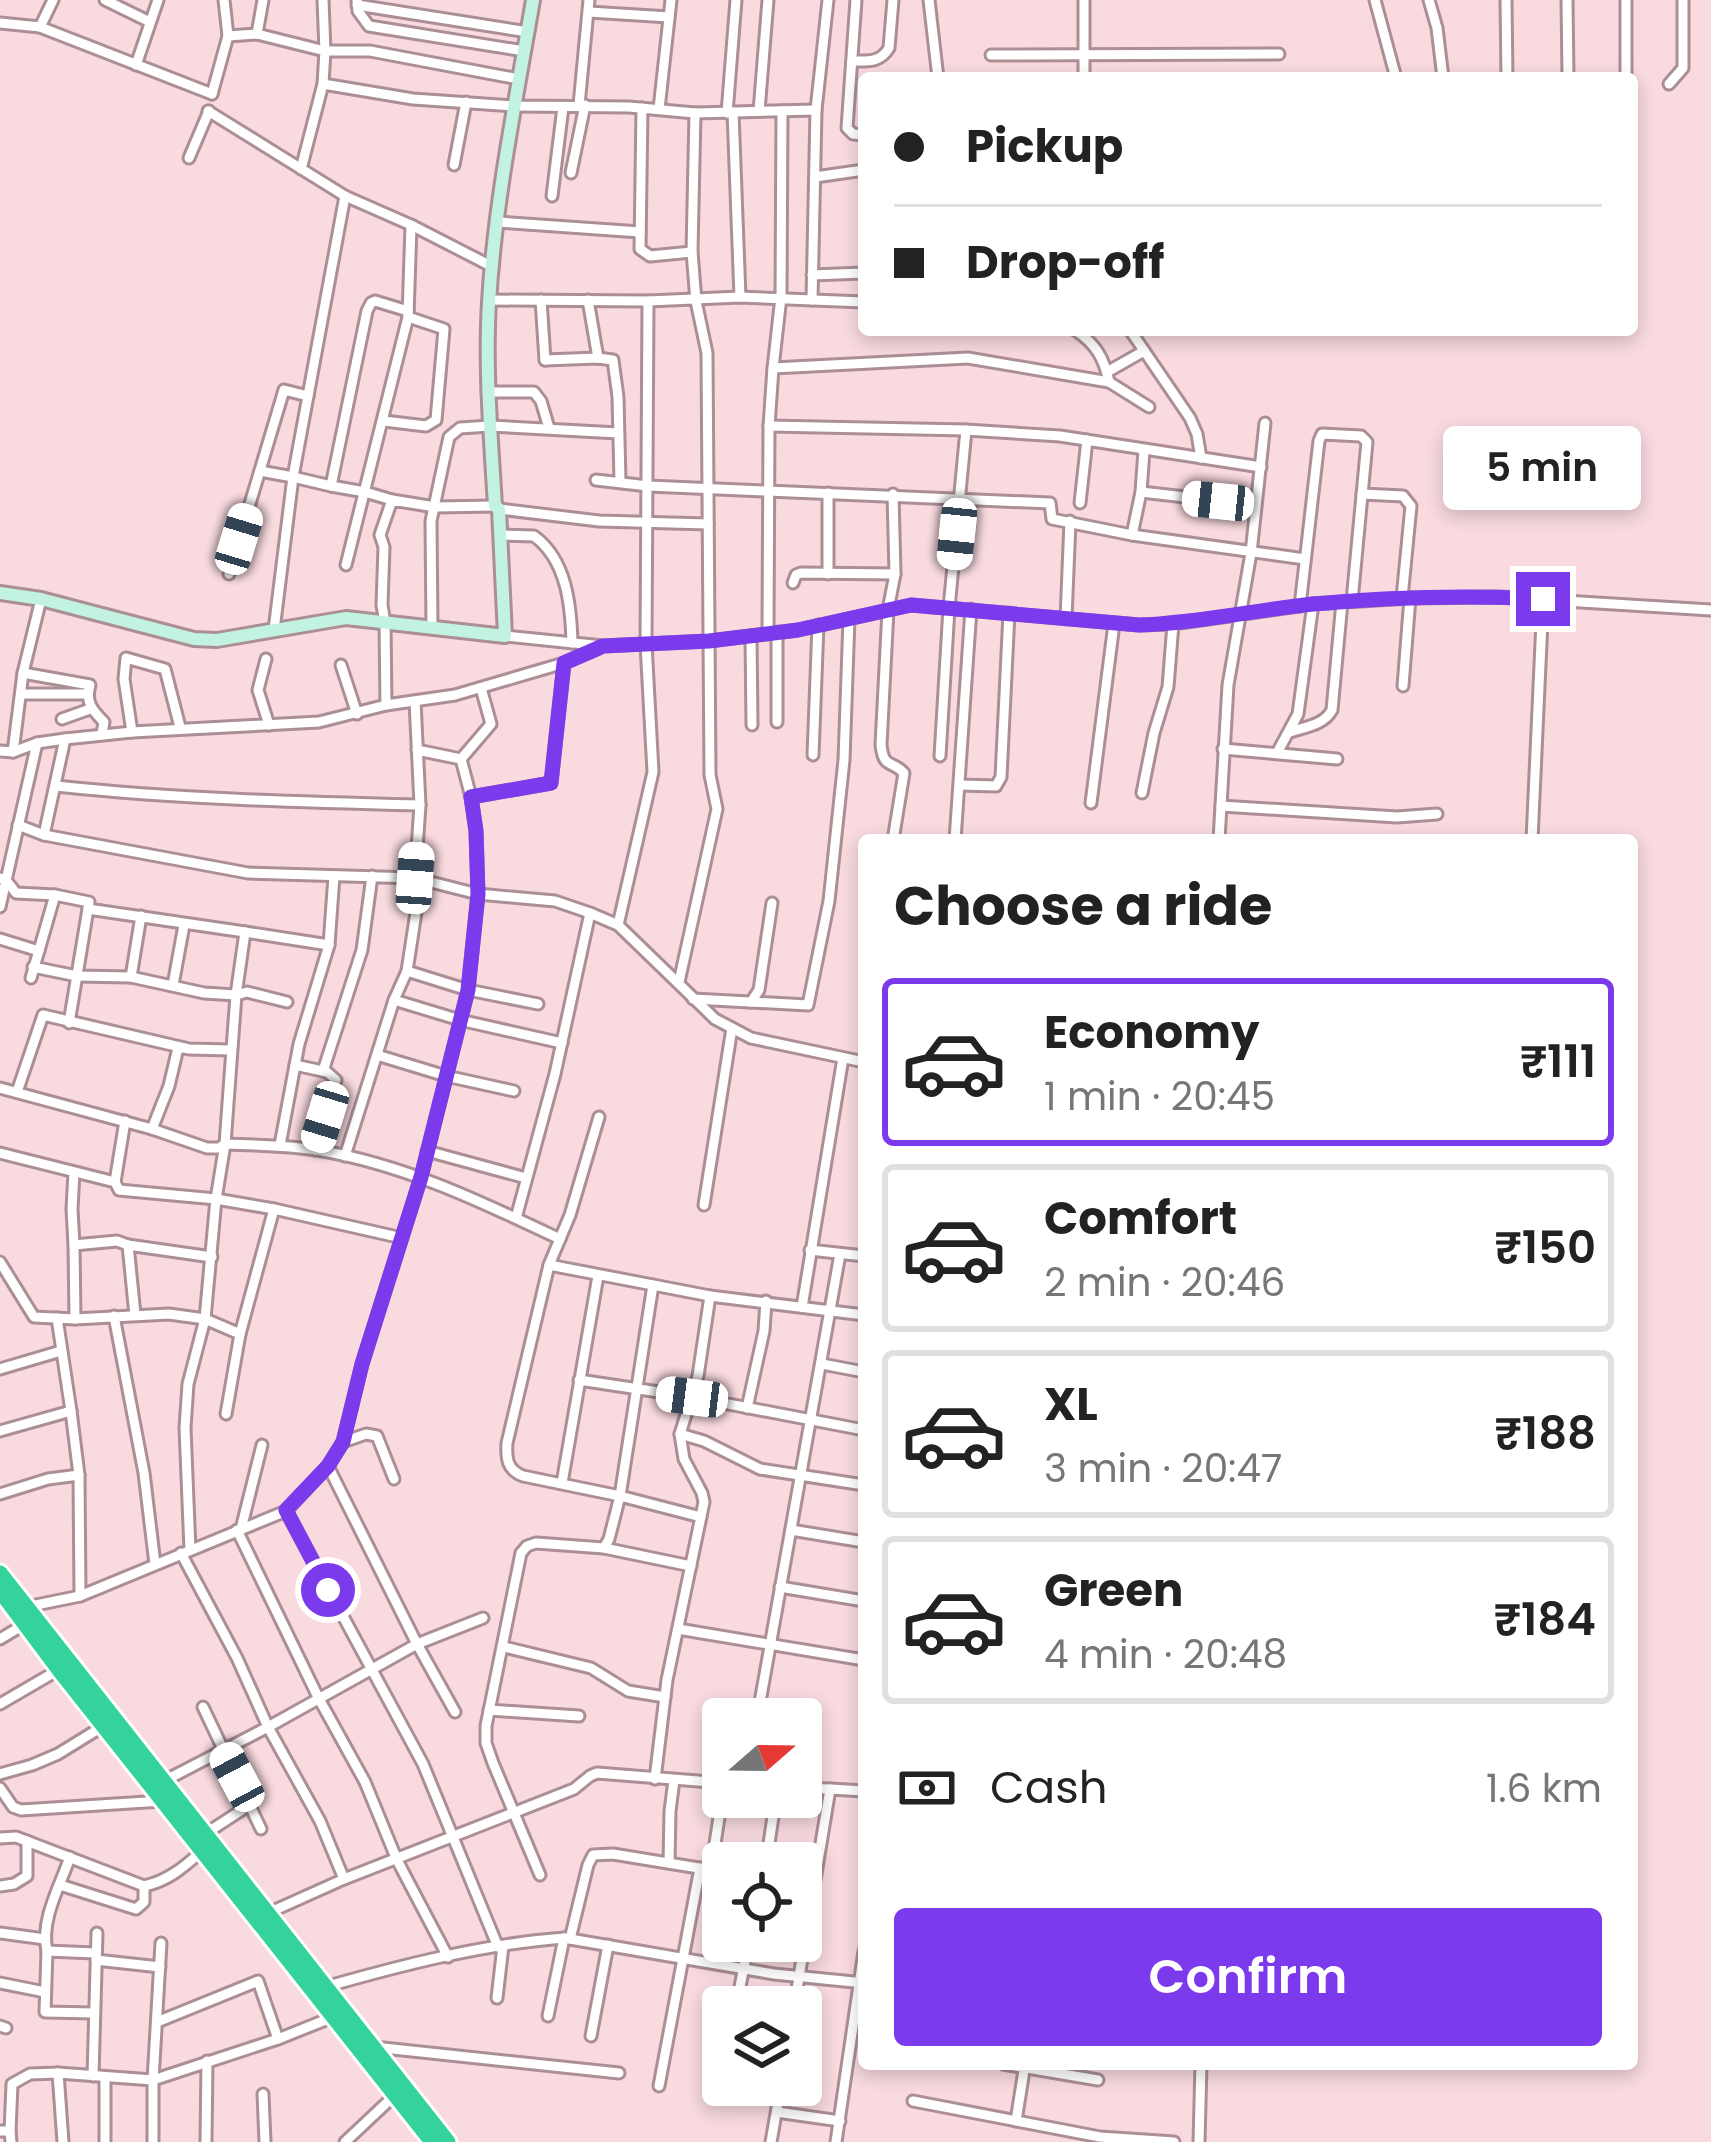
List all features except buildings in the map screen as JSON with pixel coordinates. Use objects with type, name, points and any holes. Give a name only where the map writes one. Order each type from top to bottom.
[{"type":"highway","points":[[0,1573],[26,1615],[159,1790]]},
{"type":"highway","points":[[0,1591],[26,1615]]},
{"type":"highway","points":[[64,1666],[104,1725],[266,1914],[448,2142]]},
{"type":"highway","points":[[203,1843],[432,2142]]},
{"type":"street","points":[[40,27],[53,0]]},
{"type":"street","points":[[105,0],[150,22]]},
{"type":"street","points":[[136,65],[158,0]]},
{"type":"street","points":[[189,158],[208,111],[228,36],[224,0]]},
{"type":"street","points":[[257,34],[263,0]]},
{"type":"street","points":[[302,169],[323,85],[323,0]]},
{"type":"street","points":[[505,636],[487,392],[489,300],[533,0]]},
{"type":"street","points":[[659,109],[671,0]]},
{"type":"street","points":[[736,0],[730,113],[740,297]]},
{"type":"street","points":[[759,111],[768,0]]},
{"type":"street","points":[[812,300],[816,110],[828,0]]},
{"type":"street","points":[[856,0],[847,128],[858,134]]},
{"type":"street","points":[[852,61],[875,61],[886,54],[893,0]]},
{"type":"street","points":[[929,0],[937,72]]},
{"type":"street","points":[[1084,0],[1084,72]]},
{"type":"street","points":[[1375,0],[1394,72]]},
{"type":"street","points":[[1429,0],[1442,72]]},
{"type":"street","points":[[1506,0],[1507,72]]},
{"type":"street","points":[[1568,0],[1568,72]]},
{"type":"street","points":[[1626,0],[1626,72]]},
{"type":"street","points":[[1669,84],[1683,68],[1683,0]]},
{"type":"street","points":[[524,51],[369,26],[357,3],[527,32]]},
{"type":"street","points":[[571,173],[582,105],[589,6],[669,17]]},
{"type":"street","points":[[0,23],[40,27],[212,94]]},
{"type":"street","points":[[228,36],[257,34],[325,51],[370,51],[519,80]]},
{"type":"street","points":[[991,55],[1280,54]]},
{"type":"street","points":[[323,85],[413,99],[515,106],[582,105],[695,113],[816,110]]},
{"type":"street","points":[[454,165],[466,102]]},
{"type":"street","points":[[552,196],[563,106]]},
{"type":"street","points":[[642,108],[640,249],[650,256],[692,252]]},
{"type":"street","points":[[208,111],[345,196],[493,267]]},
{"type":"street","points":[[777,722],[768,491],[772,368],[782,297],[782,111]]},
{"type":"street","points":[[680,982],[717,808],[710,775],[707,353],[692,252],[695,113]]},
{"type":"street","points":[[814,177],[858,171]]},
{"type":"street","points":[[274,630],[293,477],[345,196]]},
{"type":"street","points":[[498,222],[640,232]]},
{"type":"street","points":[[346,565],[408,314],[411,225]]},
{"type":"street","points":[[812,275],[858,273]]},
{"type":"street","points":[[489,300],[649,302],[782,297],[858,302]]},
{"type":"street","points":[[541,300],[543,362],[610,358],[616,366],[620,482]]},
{"type":"street","points":[[588,300],[598,358]]},
{"type":"street","points":[[331,486],[367,310],[375,301],[444,329],[436,420],[426,426],[384,421]]},
{"type":"street","points":[[618,925],[653,772],[646,644],[649,302]]},
{"type":"street","points":[[1083,336],[1103,358],[1108,377]]},
{"type":"street","points":[[1134,336],[1190,418],[1201,458]]},
{"type":"street","points":[[1108,377],[1144,351]]},
{"type":"street","points":[[772,368],[968,358],[1108,377],[1149,407]]},
{"type":"street","points":[[229,574],[284,390],[308,396]]},
{"type":"street","points":[[487,392],[535,392],[549,428]]},
{"type":"street","points":[[1219,834],[1228,686],[1251,553],[1265,423]]},
{"type":"street","points":[[432,628],[431,521],[449,436],[460,428],[490,426],[618,433]]},
{"type":"street","points":[[770,426],[1060,436],[1261,466]]},
{"type":"street","points":[[940,756],[966,430]]},
{"type":"street","points":[[1277,753],[1298,714],[1301,693],[1305,559],[1318,441],[1322,434],[1361,436],[1366,439],[1362,494],[1332,710],[1325,720],[1290,731]]},
{"type":"street","points":[[1079,503],[1087,440]]},
{"type":"street","points":[[1132,536],[1144,450]]},
{"type":"street","points":[[260,471],[435,507],[497,507],[598,521],[708,524]]},
{"type":"street","points":[[596,481],[1050,503],[1052,519],[1132,536],[1305,559]]},
{"type":"street","points":[[1141,492],[1256,505]]},
{"type":"street","points":[[828,493],[828,574]]},
{"type":"street","points":[[893,494],[895,574],[888,610],[881,746],[887,765],[904,773],[894,834]]},
{"type":"street","points":[[1362,494],[1403,496],[1411,506],[1403,686]]},
{"type":"street","points":[[386,705],[384,540],[380,535],[392,500]]},
{"type":"street","points":[[1066,619],[1070,521]]},
{"type":"street","points":[[500,535],[534,536],[547,548],[568,592],[572,643]]},
{"type":"street","points":[[793,584],[801,573],[895,574]]},
{"type":"street","points":[[0,593],[41,599],[194,639],[217,640],[346,618],[603,646],[751,636],[911,605],[1114,624],[1173,624],[1306,605],[1406,598],[1543,599],[1711,610]]},
{"type":"street","points":[[6,752],[41,599]]},
{"type":"street","points":[[1532,834],[1543,599]]},
{"type":"street","points":[[956,834],[971,609]]},
{"type":"street","points":[[960,784],[996,786],[1001,777],[1009,613]]},
{"type":"street","points":[[692,999],[808,1005],[829,901],[844,760],[849,619]]},
{"type":"street","points":[[1090,803],[1114,624]]},
{"type":"street","points":[[1142,793],[1168,687],[1173,624]]},
{"type":"street","points":[[813,755],[818,625]]},
{"type":"street","points":[[751,636],[752,724]]},
{"type":"street","points":[[6,752],[103,734],[319,722],[386,705],[455,695],[564,663],[603,646]]},
{"type":"street","points":[[132,732],[124,679],[126,658],[165,668],[180,727]]},
{"type":"street","points":[[266,659],[258,690],[269,724]]},
{"type":"street","points":[[471,797],[551,783],[564,663]]},
{"type":"street","points":[[341,665],[357,714]]},
{"type":"street","points":[[23,673],[89,685],[90,709],[104,722],[103,734]]},
{"type":"street","points":[[461,759],[491,724],[481,688]]},
{"type":"street","points":[[22,694],[87,694]]},
{"type":"street","points":[[345,1156],[407,971],[418,879],[415,701]]},
{"type":"street","points":[[62,719],[90,709]]},
{"type":"street","points":[[0,727],[14,729]]},
{"type":"street","points":[[44,835],[65,739]]},
{"type":"street","points":[[0,907],[37,743]]},
{"type":"street","points":[[1223,749],[1337,759]]},
{"type":"street","points":[[417,750],[461,759]]},
{"type":"street","points":[[0,1640],[26,1615],[286,1510],[328,1466],[343,1442],[362,1364],[421,1177],[468,990],[478,894],[476,831],[461,759]]},
{"type":"street","points":[[56,786],[137,795],[420,805]]},
{"type":"street","points":[[1221,806],[1397,818],[1437,814]]},
{"type":"street","points":[[18,825],[44,835],[248,873],[418,879],[478,894],[555,902],[618,925],[715,1019],[751,1037],[858,1059]]},
{"type":"street","points":[[280,1145],[295,1065],[329,945],[334,876]]},
{"type":"street","points":[[322,1071],[362,950],[372,876]]},
{"type":"street","points":[[3,879],[16,893],[89,902],[69,1022]]},
{"type":"street","points":[[55,895],[32,972],[131,977],[204,993],[247,992],[287,1002]]},
{"type":"street","points":[[752,1002],[759,990],[772,903]]},
{"type":"street","points":[[88,909],[329,945]]},
{"type":"street","points":[[515,1218],[562,1043],[590,913]]},
{"type":"street","points":[[131,977],[141,916]]},
{"type":"street","points":[[173,985],[184,925]]},
{"type":"street","points":[[245,932],[206,1318],[188,1384],[185,1551],[268,1727],[320,1821],[344,1880]]},
{"type":"street","points":[[0,939],[39,951]]},
{"type":"street","points":[[407,971],[538,1004]]},
{"type":"street","points":[[394,1000],[562,1043]]},
{"type":"street","points":[[17,1092],[43,1015],[189,1048]]},
{"type":"street","points":[[704,1205],[733,1028]]},
{"type":"street","points":[[152,1129],[170,1086],[178,1048],[231,1050]]},
{"type":"street","points":[[377,1054],[514,1091]]},
{"type":"street","points":[[802,1306],[843,1058]]},
{"type":"street","points":[[295,1065],[334,1077],[315,1150]]},
{"type":"street","points":[[0,1088],[207,1148],[280,1145],[345,1156],[421,1177],[560,1239]]},
{"type":"street","points":[[599,1117],[549,1265],[506,1455],[508,1464],[515,1473],[701,1517]]},
{"type":"street","points":[[124,1121],[115,1183],[119,1190],[216,1199],[402,1238]]},
{"type":"street","points":[[427,1151],[526,1178]]},
{"type":"street","points":[[0,1153],[115,1183]]},
{"type":"street","points":[[74,1172],[75,1319]]},
{"type":"street","points":[[226,1414],[240,1334],[274,1209]]},
{"type":"street","points":[[74,1245],[117,1241],[212,1257]]},
{"type":"street","points":[[128,1245],[135,1316]]},
{"type":"street","points":[[810,1250],[858,1256]]},
{"type":"street","points":[[761,1698],[840,1254]]},
{"type":"street","points":[[0,1262],[5,1282],[34,1317],[169,1314],[206,1318],[240,1334]]},
{"type":"street","points":[[549,1265],[710,1296],[858,1314]]},
{"type":"street","points":[[562,1484],[598,1276]]},
{"type":"street","points":[[604,1548],[620,1496],[653,1285]]},
{"type":"street","points":[[655,1779],[665,1697],[701,1517],[702,1493],[684,1459],[680,1434],[698,1376],[710,1296]]},
{"type":"street","points":[[747,1408],[766,1301]]},
{"type":"street","points":[[114,1316],[144,1473],[155,1564]]},
{"type":"street","points":[[58,1318],[79,1475],[80,1596]]},
{"type":"street","points":[[0,1370],[62,1351]]},
{"type":"street","points":[[822,1364],[858,1371]]},
{"type":"street","points":[[579,1380],[858,1429]]},
{"type":"street","points":[[0,1431],[70,1411]]},
{"type":"street","points":[[343,1442],[366,1434],[377,1436],[394,1479]]},
{"type":"street","points":[[680,1434],[760,1469],[858,1484]]},
{"type":"street","points":[[262,1445],[239,1530],[448,1957]]},
{"type":"street","points":[[328,1466],[455,1712]]},
{"type":"street","points":[[0,1494],[79,1475]]},
{"type":"street","points":[[286,1510],[423,1764],[455,1837],[501,1947],[497,1997]]},
{"type":"street","points":[[790,1530],[858,1541]]},
{"type":"street","points":[[540,1875],[486,1743],[521,1553],[527,1546],[550,1542],[691,1566]]},
{"type":"street","points":[[780,1587],[858,1600]]},
{"type":"street","points":[[13,1807],[21,1810],[159,1790],[416,1644],[483,1618]]},
{"type":"street","points":[[678,1630],[858,1659]]},
{"type":"street","points":[[504,1647],[591,1668],[628,1690],[665,1697]]},
{"type":"street","points":[[0,1704],[64,1666]]},
{"type":"street","points":[[203,1707],[261,1828]]},
{"type":"street","points":[[489,1710],[579,1716]]},
{"type":"street","points":[[0,1774],[58,1754],[104,1725]]},
{"type":"street","points":[[266,1914],[574,1789],[597,1773],[702,1784]]},
{"type":"street","points":[[669,1863],[674,1780]]},
{"type":"street","points":[[0,1788],[13,1807],[27,1876],[0,1886]]},
{"type":"street","points":[[822,1789],[858,1791]]},
{"type":"street","points":[[798,1986],[830,1789]]},
{"type":"street","points":[[0,1838],[22,1839],[144,1886],[177,1873],[203,1843],[250,1804]]},
{"type":"street","points":[[548,2016],[593,1855],[702,1868]]},
{"type":"street","points":[[70,1857],[49,1912],[45,2012],[94,2013]]},
{"type":"street","points":[[60,1885],[136,1909],[143,1905],[144,1886]]},
{"type":"street","points":[[659,2086],[683,1958],[702,1898]]},
{"type":"street","points":[[0,1933],[45,1939]]},
{"type":"street","points":[[97,1933],[94,2013],[105,2142]]},
{"type":"street","points":[[325,1987],[448,1957],[567,1938],[742,1969],[858,1982]]},
{"type":"street","points":[[153,2142],[161,1943]]},
{"type":"street","points":[[591,2036],[608,1945]]},
{"type":"street","points":[[47,1952],[160,1967]]},
{"type":"street","points":[[739,1986],[744,1962]]},
{"type":"street","points":[[157,2022],[258,1981],[278,2038]]},
{"type":"street","points":[[0,1983],[45,1992]]},
{"type":"street","points":[[836,2142],[858,2007]]},
{"type":"street","points":[[7,2135],[6,2084],[30,2074],[153,2080],[333,2017]]},
{"type":"street","points":[[374,2047],[619,2073]]},
{"type":"street","points":[[206,2142],[207,2061]]},
{"type":"street","points":[[1016,2121],[1023,2070]]},
{"type":"street","points":[[1045,2070],[1098,2080]]},
{"type":"street","points":[[1199,2142],[1201,2070]]},
{"type":"street","points":[[58,2073],[63,2142]]},
{"type":"street","points":[[263,2094],[265,2142]]},
{"type":"street","points":[[345,2142],[395,2095]]},
{"type":"street","points":[[913,2101],[1100,2137],[1174,2142]]},
{"type":"street","points":[[771,2142],[778,2106]]},
{"type":"street","points":[[777,2112],[840,2121]]},
{"type":"route","points":[[328,1590],[286,1510],[328,1466],[343,1442],[362,1364],[421,1177],[468,990],[478,894],[471,797],[551,783],[564,663],[603,646],[709,641],[798,630],[911,605],[1139,625],[1342,602],[1543,599]]}]
